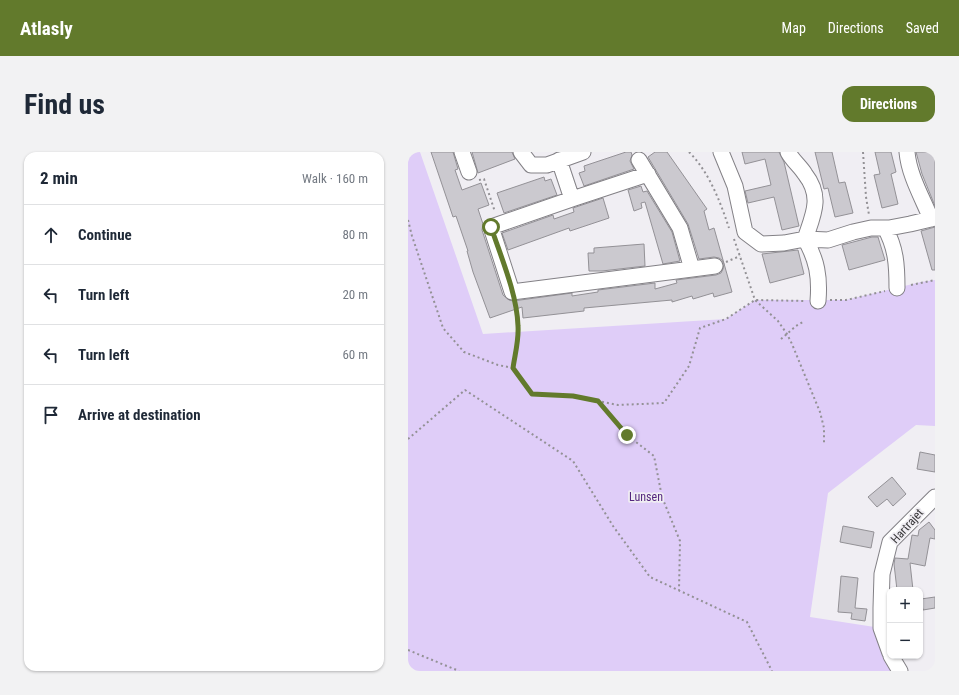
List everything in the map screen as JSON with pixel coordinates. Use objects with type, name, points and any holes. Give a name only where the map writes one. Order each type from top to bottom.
[{"type":"street","points":[[462,152],[469,172]]},
{"type":"street","points":[[520,152],[530,165],[546,165],[583,152]]},
{"type":"street","points":[[721,152],[735,186],[745,232],[762,244],[784,243],[805,239],[828,240],[853,232],[910,224],[933,218],[915,183],[908,162],[907,152]]},
{"type":"street","points":[[788,152],[792,160],[805,174],[814,188],[816,202],[805,239],[811,250],[819,275],[818,300]]},
{"type":"street","points":[[559,160],[572,199]]},
{"type":"street","points":[[639,160],[680,228],[692,269]]},
{"type":"street","points":[[648,174],[491,227],[512,292],[715,266]]},
{"type":"street","points":[[878,228],[889,236],[896,254],[897,288]]},
{"type":"street","name":"Hartrajet","points":[[887,645],[881,628],[881,608],[882,574],[890,542],[935,496]]},
{"type":"street","points":[[893,659],[900,671]]},
{"type":"path","points":[[689,152],[697,160],[718,195],[755,300],[778,321],[787,334],[820,412],[824,428],[824,443]]},
{"type":"path","points":[[863,152],[866,197],[878,228]]},
{"type":"path","points":[[469,172],[473,181],[484,179],[500,224]]},
{"type":"path","points":[[408,220],[443,328],[464,352],[498,366],[513,368],[532,394],[573,396],[618,405],[664,403],[689,366],[700,328],[726,319],[755,300],[846,300],[935,280]]},
{"type":"path","points":[[512,292],[518,325],[518,343],[513,368]]},
{"type":"path","points":[[781,338],[803,322]]},
{"type":"path","points":[[408,439],[465,390],[573,461],[613,526],[650,577],[747,622],[772,671]]},
{"type":"path","points":[[598,401],[627,435],[654,456],[662,497],[680,541],[679,590]]},
{"type":"path","points":[[408,650],[459,671]]},
{"type":"green space","name":"Lunsen","points":[[408,152],[420,152],[483,334],[726,319],[755,300],[846,300],[935,280],[935,426],[916,425],[828,493],[810,617],[881,628],[887,642],[887,659],[895,659],[900,671],[408,671]]},
{"type":"building","points":[[431,152],[453,152],[458,169],[455,170],[462,190],[481,183],[489,205],[478,209],[483,224],[482,230],[503,295],[509,300],[513,301],[572,293],[572,296],[598,292],[598,290],[655,283],[655,289],[677,283],[676,280],[716,275],[721,273],[724,264],[719,258],[714,257],[699,259],[688,224],[648,157],[655,152],[667,152],[707,209],[704,211],[709,230],[714,228],[732,292],[714,297],[713,293],[693,299],[692,296],[672,302],[672,300],[584,308],[584,311],[523,318],[522,307],[490,318],[473,272],[468,251],[456,216],[453,217]]},
{"type":"building","points":[[472,152],[512,152],[515,159],[478,173]]},
{"type":"building","points":[[626,152],[631,152],[632,155],[630,161],[634,169],[584,186],[579,173],[585,171],[584,166]]},
{"type":"building","points":[[742,152],[779,152],[784,162],[799,226],[782,230],[774,197],[748,203],[745,191],[771,185],[765,159],[745,164]]},
{"type":"building","points":[[815,152],[832,152],[839,183],[845,182],[853,213],[835,217],[828,188],[824,189]]},
{"type":"building","points":[[875,152],[891,152],[896,172],[891,174],[898,204],[882,208],[874,175],[880,174]]},
{"type":"building","points":[[916,152],[934,152],[935,206],[922,174]]},
{"type":"building","points":[[544,177],[545,181],[551,179],[557,195],[504,213],[497,193]]},
{"type":"building","points":[[641,186],[643,192],[647,191],[672,232],[680,261],[663,264],[645,202],[641,203],[642,208],[634,211],[628,190]]},
{"type":"building","points":[[603,198],[609,218],[570,231],[569,228],[508,250],[502,233],[553,215],[554,219],[574,212],[573,208]]},
{"type":"building","points":[[935,227],[935,270],[932,270],[921,231]]},
{"type":"building","points":[[872,237],[878,237],[885,260],[849,270],[842,245]]},
{"type":"building","points":[[644,244],[645,266],[589,271],[588,253],[594,253],[594,248]]},
{"type":"building","points":[[798,250],[804,274],[770,283],[762,254]]},
{"type":"building","points":[[920,452],[935,455],[935,472],[917,469]]},
{"type":"building","points":[[892,477],[906,494],[893,506],[887,499],[877,507],[868,497]]},
{"type":"building","points":[[929,522],[935,530],[935,539],[930,538],[925,566],[910,563],[913,587],[897,587],[894,564],[895,558],[908,559],[912,535],[918,536],[919,530]]},
{"type":"building","points":[[843,526],[874,532],[871,548],[840,542]]},
{"type":"building","points":[[841,576],[858,578],[855,608],[867,609],[865,621],[851,619],[852,613],[838,612]]},
{"type":"building","points":[[935,597],[935,608],[923,610],[923,599]]},
{"type":"route","points":[[491,227],[512,292],[518,325],[518,343],[513,368],[532,394],[573,396],[598,401],[627,435]]}]
